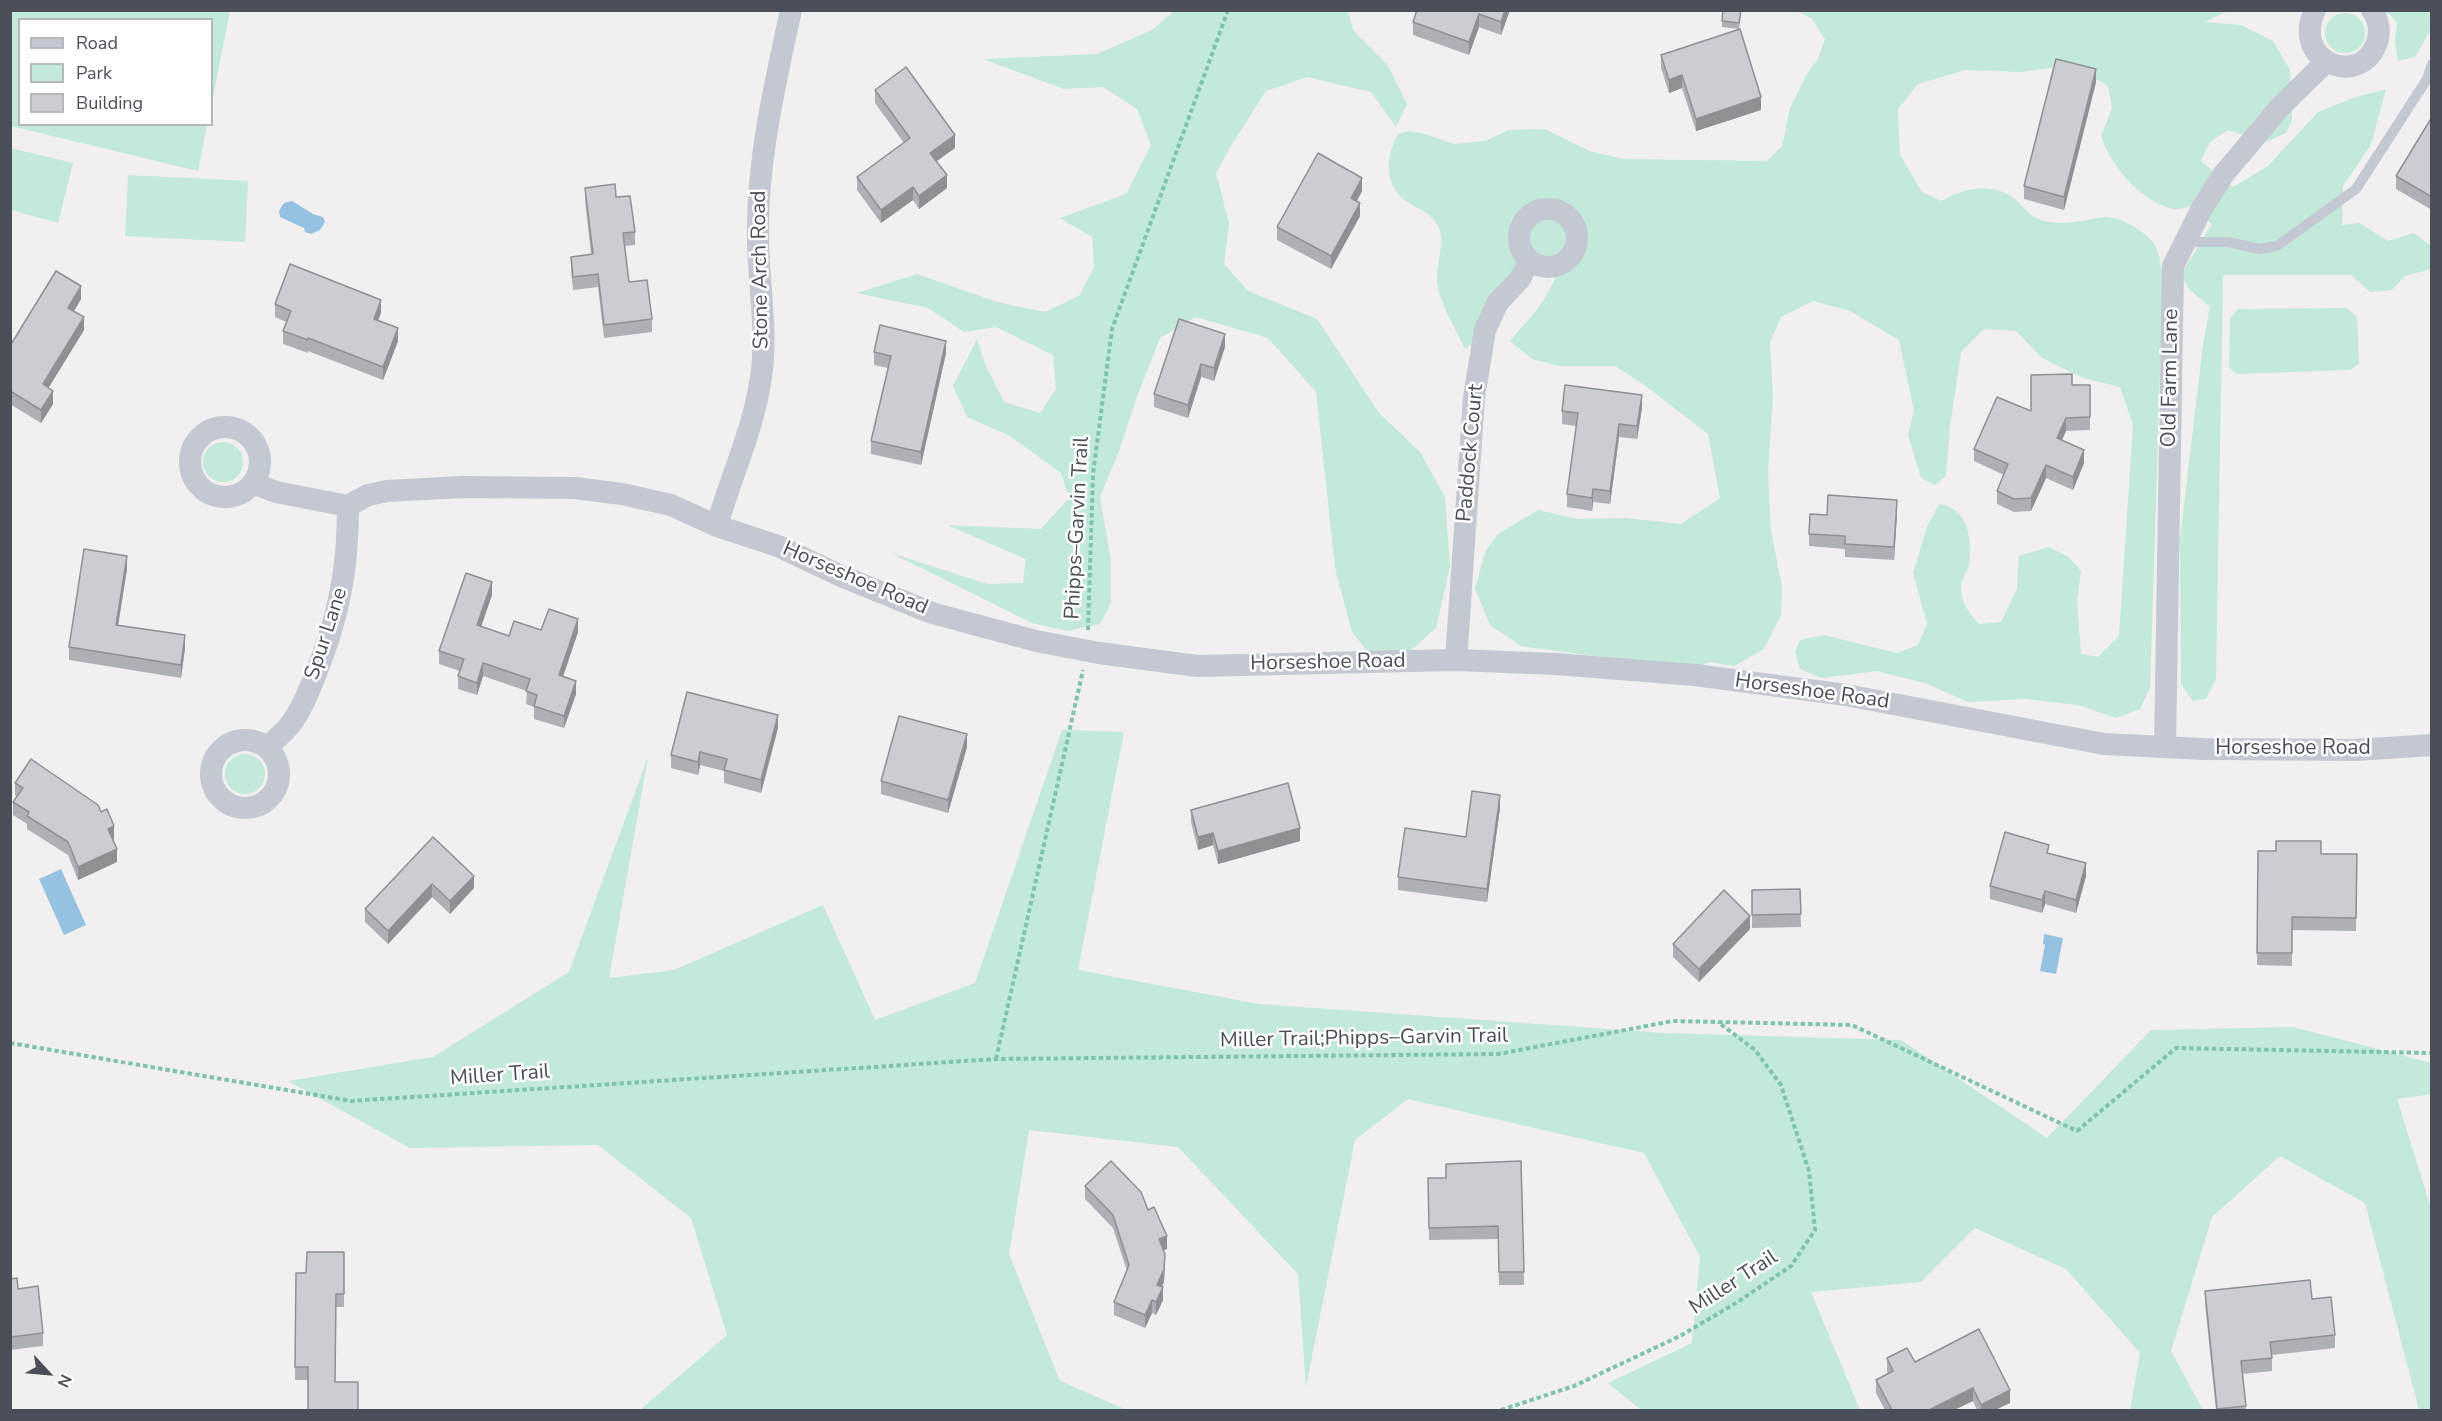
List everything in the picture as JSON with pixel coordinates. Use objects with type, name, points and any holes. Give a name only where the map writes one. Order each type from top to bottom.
[{"type":"street","name":"Stone Arch Road","points":[[717,525],[756,409],[762,374],[763,306],[758,237],[760,174],[772,99],[791,10]]},
{"type":"street","points":[[2315,10],[2309,27],[2311,44],[2317,55],[2326,62],[2348,67],[2368,57],[2375,48],[2379,37],[2372,10]]},
{"type":"street","name":"Old Farm Lane","points":[[2165,747],[2173,266],[2202,208],[2223,175],[2280,107],[2326,62]]},
{"type":"street","name":"Paddock Court","points":[[1456,660],[1474,397],[1485,330],[1498,302],[1518,280],[1530,261]]},
{"type":"street","points":[[254,483],[276,492],[348,506]]},
{"type":"street","name":"Horseshoe Road","points":[[348,506],[368,495],[387,491],[462,487],[575,488],[622,494],[671,505],[717,525],[778,546],[841,576],[932,613],[1036,641],[1087,651],[1197,666],[1456,660],[1556,664],[1695,675],[1852,696],[2104,744],[2356,750],[2432,745]]},
{"type":"street","name":"Spur Lane","points":[[267,748],[290,725],[299,712],[327,648],[344,579],[348,552],[348,506]]},
{"type":"lane","points":[[2185,242],[2228,242],[2260,249],[2277,246],[2356,189],[2427,79],[2432,64]]},
{"type":"path","name":"Phipps–Garvin Trail","points":[[996,1059],[1087,651],[1093,474],[1112,329],[1228,10]]},
{"type":"path","name":"Miller Trail;Phipps–Garvin Trail","points":[[996,1059],[1498,1054],[1672,1021],[1852,1025],[2077,1131],[2176,1047],[2432,1053]]},
{"type":"path","name":"Miller Trail","points":[[1501,1410],[1574,1386],[1680,1336],[1736,1303],[1791,1266],[1815,1230],[1809,1171],[1781,1085],[1755,1050],[1717,1022]]},
{"type":"path","name":"Miller Trail","points":[[10,1043],[351,1101],[996,1059]]},
{"type":"green space","points":[[11,10],[230,11],[213,97],[213,18],[18,18],[18,126],[207,126],[198,171],[11,126]]},
{"type":"green space","points":[[1174,11],[1348,11],[1353,30],[1387,64],[1407,104],[1396,127],[1371,92],[1307,77],[1266,91],[1216,173],[1229,223],[1224,264],[1248,291],[1317,319],[1379,413],[1420,452],[1445,497],[1450,567],[1436,628],[1409,652],[1367,651],[1352,632],[1335,568],[1316,392],[1268,338],[1196,317],[1160,338],[1100,497],[1111,561],[1111,603],[1100,624],[1067,631],[1032,623],[891,553],[987,584],[1023,583],[1026,559],[947,525],[1041,529],[1069,498],[1061,473],[1010,436],[967,417],[953,386],[977,339],[985,364],[1004,402],[1040,413],[1056,389],[1053,355],[996,327],[964,332],[928,308],[857,293],[917,274],[997,302],[1045,312],[1079,296],[1094,267],[1092,237],[1060,218],[1126,194],[1151,145],[1137,109],[1103,87],[1064,89],[983,59],[1097,54],[1152,30]]},
{"type":"green space","points":[[1797,11],[2227,11],[2205,22],[2241,25],[2273,41],[2290,70],[2292,120],[2286,133],[2266,142],[2228,130],[2210,142],[2201,161],[2233,187],[2268,166],[2318,112],[2356,97],[2386,89],[2371,145],[2343,186],[2342,225],[2360,223],[2388,241],[2414,233],[2431,246],[2431,269],[2405,276],[2392,290],[2370,292],[2351,275],[2223,275],[2216,679],[2206,699],[2193,701],[2181,684],[2180,539],[2203,344],[2210,307],[2190,290],[2181,275],[2212,224],[2192,206],[2175,209],[2161,205],[2128,181],[2112,159],[2101,136],[2112,108],[2108,86],[2089,75],[2057,67],[2021,72],[1965,70],[1918,84],[1898,109],[1900,155],[1922,192],[1941,201],[1958,193],[1976,189],[1995,190],[2012,197],[2030,214],[2039,219],[2060,223],[2110,217],[2137,229],[2155,245],[2163,277],[2150,688],[2140,709],[2116,718],[2078,705],[2024,699],[1968,702],[1925,683],[1877,671],[1822,678],[1800,669],[1795,652],[1800,640],[1824,635],[1897,653],[1918,645],[1927,624],[1913,573],[1927,527],[1939,504],[1949,507],[1962,518],[1969,535],[1970,554],[1968,567],[1961,583],[1961,592],[1966,607],[1979,624],[2001,622],[2017,589],[2019,556],[2048,547],[2069,557],[2081,571],[2077,602],[2081,654],[2098,657],[2119,636],[2133,425],[2120,387],[2083,378],[2042,358],[2016,331],[1984,329],[1961,352],[1950,426],[1946,476],[1935,485],[1921,478],[1908,435],[1914,410],[1899,340],[1850,311],[1813,301],[1781,317],[1770,342],[1773,397],[1768,472],[1771,532],[1782,586],[1781,615],[1764,649],[1734,666],[1710,662],[1691,669],[1521,646],[1490,625],[1475,588],[1486,550],[1498,534],[1538,510],[1578,519],[1626,518],[1681,524],[1720,498],[1708,434],[1643,384],[1615,366],[1558,366],[1532,359],[1510,341],[1546,296],[1559,264],[1536,271],[1497,322],[1465,349],[1438,289],[1437,274],[1441,239],[1438,226],[1428,214],[1399,194],[1390,178],[1389,161],[1398,134],[1410,131],[1454,144],[1485,141],[1509,130],[1545,129],[1589,151],[1623,159],[1767,161],[1782,146],[1790,108],[1807,74],[1818,59],[1825,39],[1811,18]]},
{"type":"green space","points":[[2377,11],[2431,11],[2431,29],[2415,57],[2398,61],[2395,42],[2397,23],[2390,14]]},
{"type":"green space","points":[[2345,13],[2359,19],[2365,33],[2359,47],[2345,53],[2331,47],[2325,33],[2331,19]]},
{"type":"green space","points":[[10,148],[73,163],[58,223],[11,210]]},
{"type":"green space","points":[[128,175],[248,181],[245,242],[125,236]]},
{"type":"green space","points":[[2347,308],[2357,317],[2359,364],[2350,370],[2237,374],[2229,368],[2230,318],[2238,309]]},
{"type":"green space","points":[[223,442],[237,448],[243,462],[237,476],[223,482],[209,476],[203,462],[209,448]]},
{"type":"green space","points":[[1062,730],[1124,732],[1078,970],[1259,1004],[1663,1033],[1901,1040],[2047,1138],[2151,1030],[2293,1027],[2431,1063],[2431,1094],[2397,1099],[2431,1208],[2431,1410],[2419,1410],[2365,1203],[2280,1156],[2212,1217],[2171,1351],[2203,1410],[2130,1410],[2140,1353],[2066,1269],[1975,1228],[1921,1282],[1811,1292],[1860,1410],[1641,1410],[1608,1383],[1692,1343],[1700,1257],[1644,1153],[1408,1099],[1355,1140],[1306,1387],[1298,1274],[1178,1147],[1029,1130],[1009,1254],[1060,1381],[1127,1410],[640,1410],[727,1335],[691,1218],[598,1145],[410,1148],[288,1081],[433,1057],[569,972],[648,757],[609,978],[674,970],[823,905],[875,1020],[975,983]]},
{"type":"green space","points":[[245,754],[253,755],[259,760],[264,766],[264,782],[259,788],[253,793],[245,794],[237,793],[231,788],[226,782],[225,774],[226,766],[231,760],[237,755]]},
{"type":"water","points":[[292,201],[313,214],[323,217],[325,222],[320,230],[311,234],[305,232],[304,228],[280,217],[279,211],[284,203]]},
{"type":"water","points":[[61,869],[86,925],[64,935],[39,879]]},
{"type":"water","points":[[2044,934],[2063,938],[2056,974],[2040,971],[2045,945],[2043,944]]},
{"type":"building","points":[[1417,10],[1505,10],[1501,22],[1479,14],[1469,42],[1413,22]]},
{"type":"building","points":[[1723,10],[1741,10],[1739,23],[1722,21]]},
{"type":"building","points":[[1740,29],[1761,97],[1696,119],[1682,75],[1669,80],[1661,55]]},
{"type":"building","points":[[2056,59],[2096,69],[2064,197],[2024,186]]},
{"type":"building","points":[[906,67],[955,135],[930,153],[947,175],[919,196],[913,187],[881,210],[857,177],[910,138],[875,90]]},
{"type":"building","points":[[2432,117],[2432,197],[2396,176]]},
{"type":"building","points":[[1318,153],[1362,178],[1351,198],[1360,203],[1331,256],[1277,227]]},
{"type":"building","points":[[615,184],[616,197],[630,196],[635,232],[623,233],[629,282],[647,280],[652,319],[604,325],[598,274],[573,277],[571,257],[593,254],[585,188]]},
{"type":"building","points":[[290,264],[381,300],[374,319],[398,328],[383,367],[308,338],[308,340],[283,331],[291,311],[275,304]]},
{"type":"building","points":[[56,271],[81,286],[68,308],[84,317],[43,384],[53,391],[41,410],[10,391],[10,346]]},
{"type":"building","points":[[1179,319],[1225,334],[1214,368],[1201,364],[1188,405],[1154,394]]},
{"type":"building","points":[[880,325],[946,341],[921,452],[871,441],[891,356],[874,352]]},
{"type":"building","points":[[2072,374],[2072,385],[2090,385],[2090,417],[2066,418],[2057,438],[2084,450],[2073,477],[2046,465],[2031,498],[2014,499],[1997,491],[2008,464],[1974,449],[1997,397],[2031,411],[2031,375]]},
{"type":"building","points":[[1565,385],[1642,395],[1637,426],[1619,424],[1610,491],[1593,489],[1592,498],[1567,494],[1578,413],[1562,411]]},
{"type":"building","points":[[1828,495],[1897,500],[1894,547],[1845,544],[1845,536],[1809,534],[1810,514],[1827,515]]},
{"type":"building","points":[[84,549],[127,556],[116,625],[185,635],[181,665],[69,647]]},
{"type":"building","points":[[466,573],[492,582],[477,625],[509,636],[514,621],[541,630],[549,609],[578,619],[559,675],[576,681],[564,716],[534,706],[537,695],[526,691],[530,679],[483,663],[477,683],[458,676],[464,659],[439,651]]},
{"type":"building","points":[[687,692],[778,715],[761,780],[724,770],[727,759],[700,752],[698,762],[671,755]]},
{"type":"building","points":[[899,716],[967,734],[948,800],[881,781]]},
{"type":"building","points":[[31,759],[98,805],[101,812],[107,809],[114,826],[108,829],[117,849],[78,867],[68,842],[27,816],[29,812],[13,802],[23,788],[15,783]]},
{"type":"building","points":[[1288,783],[1300,828],[1218,851],[1213,833],[1198,837],[1191,810]]},
{"type":"building","points":[[1472,791],[1500,795],[1487,889],[1398,877],[1405,828],[1466,837]]},
{"type":"building","points":[[2005,832],[2049,845],[2047,853],[2086,863],[2076,900],[2045,891],[2042,900],[1990,886]]},
{"type":"building","points":[[433,837],[474,876],[450,901],[432,884],[388,931],[365,909]]},
{"type":"building","points":[[2276,841],[2321,841],[2321,854],[2357,854],[2356,918],[2292,917],[2292,953],[2257,953],[2258,851],[2276,851]]},
{"type":"building","points":[[1800,889],[1801,914],[1752,915],[1752,890]]},
{"type":"building","points":[[1724,890],[1750,916],[1699,969],[1673,944]]},
{"type":"building","points":[[1111,1161],[1141,1192],[1148,1210],[1154,1207],[1167,1236],[1159,1239],[1165,1254],[1164,1269],[1157,1285],[1163,1287],[1156,1302],[1152,1300],[1145,1315],[1114,1302],[1129,1265],[1113,1215],[1085,1186]]},
{"type":"building","points":[[1521,1161],[1524,1272],[1499,1272],[1498,1226],[1429,1228],[1428,1178],[1446,1178],[1446,1164]]},
{"type":"building","points":[[307,1252],[344,1252],[344,1294],[336,1294],[335,1382],[358,1382],[358,1410],[308,1410],[308,1367],[295,1367],[296,1273],[306,1273]]},
{"type":"building","points":[[17,1278],[18,1289],[38,1286],[43,1333],[10,1337],[10,1279]]},
{"type":"building","points":[[2310,1280],[2312,1299],[2331,1297],[2335,1335],[2270,1342],[2272,1358],[2241,1361],[2246,1406],[2217,1409],[2205,1291]]},
{"type":"building","points":[[1979,1329],[2010,1390],[1981,1405],[1973,1388],[1929,1410],[1892,1410],[1876,1380],[1893,1371],[1887,1358],[1907,1348],[1915,1362]]}]
